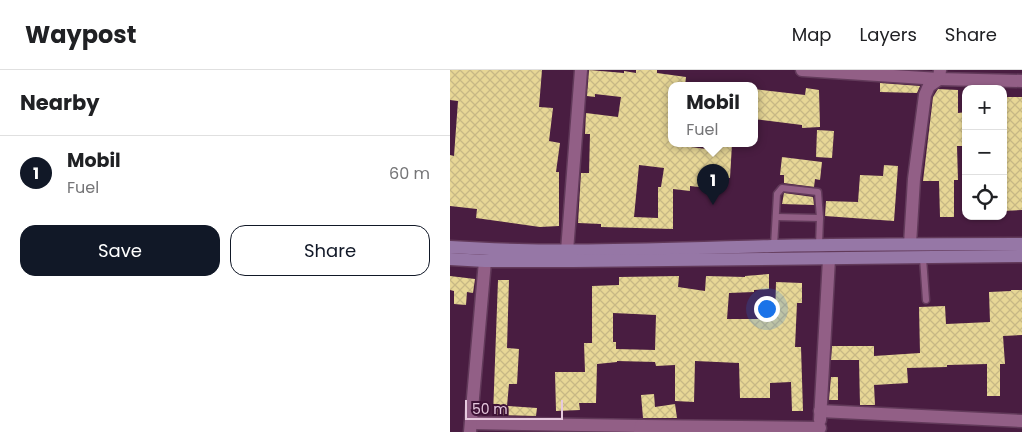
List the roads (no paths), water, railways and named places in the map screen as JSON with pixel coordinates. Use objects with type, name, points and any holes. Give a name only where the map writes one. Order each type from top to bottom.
[{"type":"street","points":[[567,250],[581,70]]},
{"type":"street","points":[[802,70],[1022,80]]},
{"type":"street","points":[[910,244],[914,179],[925,95],[929,86],[939,75]]},
{"type":"street","points":[[450,247],[488,250],[567,250],[819,245],[1022,244]]},
{"type":"street","points":[[450,259],[485,261],[1022,256]]},
{"type":"street","points":[[485,261],[471,427],[820,430],[829,259]]},
{"type":"street","points":[[820,411],[1022,421]]},
{"type":"lane","points":[[774,246],[777,194],[782,188],[818,192],[820,218],[819,245]]},
{"type":"lane","points":[[776,217],[820,218]]},
{"type":"lane","points":[[923,258],[926,300]]},
{"type":"place","name":"Mobil","points":[[713,205]]}]
